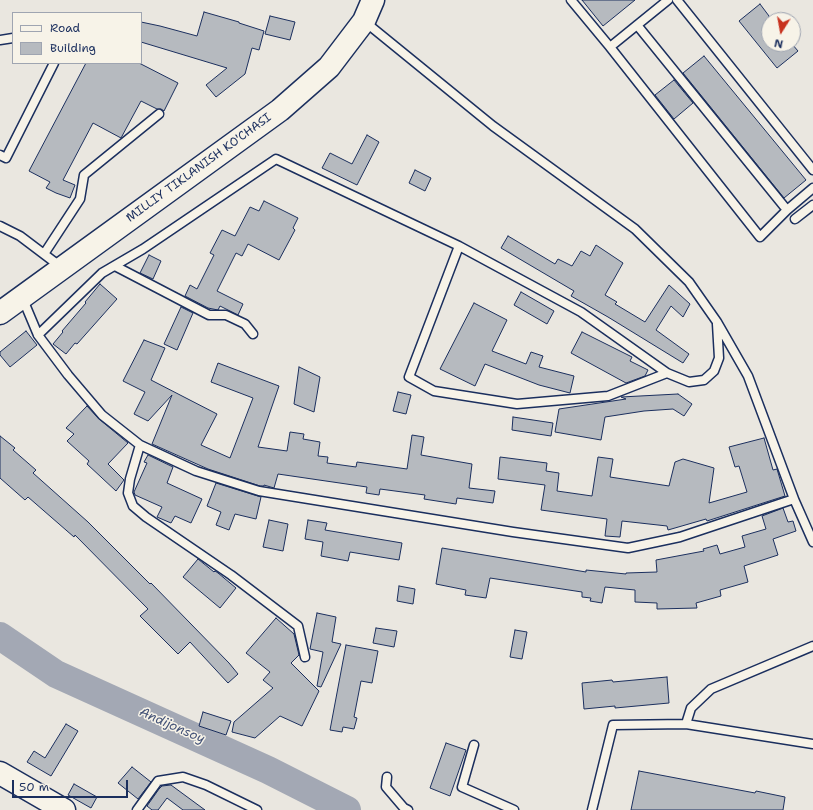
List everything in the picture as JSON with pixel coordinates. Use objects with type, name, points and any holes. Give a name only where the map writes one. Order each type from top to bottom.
[{"type":"main road","name":"MILLIY TIKLANISH KO'CHASI","points":[[0,313],[280,110],[329,67],[364,20],[373,0]]},
{"type":"main road","points":[[0,773],[64,810]]},
{"type":"lane","points":[[571,0],[760,237],[787,210],[813,188]]},
{"type":"lane","points":[[610,47],[668,0]]},
{"type":"lane","points":[[677,0],[813,170]]},
{"type":"lane","points":[[364,20],[493,126],[635,229],[689,282],[717,322],[748,376],[794,499],[813,542]]},
{"type":"lane","points":[[637,25],[787,210]]},
{"type":"lane","points":[[0,40],[12,38]]},
{"type":"lane","points":[[0,155],[6,158],[53,64]]},
{"type":"lane","points":[[44,254],[80,199],[84,175],[159,114]]},
{"type":"lane","points":[[38,335],[102,273],[143,249],[276,159],[459,246],[581,312],[667,374],[689,382],[704,380],[714,371],[719,358],[717,322]]},
{"type":"lane","points":[[795,219],[813,205]]},
{"type":"lane","points":[[0,226],[20,236],[62,268]]},
{"type":"lane","points":[[459,246],[409,377],[434,391],[517,404],[608,396],[667,374]]},
{"type":"lane","points":[[115,266],[209,315],[226,315],[245,324],[253,334]]},
{"type":"lane","points":[[22,297],[38,335],[68,375],[102,415],[140,445],[196,471],[260,491],[513,532],[628,548],[680,537],[794,499]]},
{"type":"lane","points":[[140,445],[130,480],[128,493],[133,506],[146,517],[231,575],[298,626],[305,657]]},
{"type":"lane","points":[[686,724],[691,708],[711,689],[813,646]]},
{"type":"lane","points":[[592,810],[613,725],[686,724],[813,744]]},
{"type":"lane","points":[[474,744],[462,787],[514,810]]},
{"type":"lane","points":[[137,810],[158,781],[183,777],[258,810]]},
{"type":"lane","points":[[387,777],[386,787],[404,808],[408,810]]},
{"type":"building","points":[[582,0],[635,0],[603,26]]},
{"type":"building","points":[[760,4],[766,12],[761,12],[761,48],[739,21]]},
{"type":"building","points":[[204,12],[264,31],[259,50],[252,48],[245,74],[216,97],[206,85],[227,68],[142,42],[142,22],[197,36]]},
{"type":"building","points":[[270,16],[295,22],[290,40],[265,34]]},
{"type":"building","points":[[764,52],[797,52],[777,68]]},
{"type":"building","points":[[704,56],[806,180],[784,198],[683,73]]},
{"type":"building","points":[[85,64],[141,64],[178,83],[164,111],[141,101],[121,138],[93,123],[63,180],[75,185],[70,198],[46,188],[50,182],[29,171]]},
{"type":"building","points":[[674,80],[693,103],[674,119],[655,95]]},
{"type":"building","points":[[367,135],[379,142],[357,185],[322,168],[330,153],[352,164]]},
{"type":"building","points":[[415,170],[431,178],[425,191],[409,183]]},
{"type":"building","points":[[264,201],[298,218],[293,228],[295,230],[279,260],[248,244],[242,256],[236,253],[217,291],[243,304],[238,315],[220,306],[218,310],[208,308],[185,296],[190,285],[197,289],[214,255],[210,253],[222,230],[235,236],[250,207],[259,211]]},
{"type":"building","points":[[508,236],[555,264],[558,259],[572,266],[581,251],[590,256],[596,245],[623,263],[605,295],[617,302],[615,304],[645,322],[669,285],[690,304],[683,317],[671,306],[656,330],[689,354],[683,363],[571,296],[574,291],[501,248]]},
{"type":"building","points":[[149,255],[161,261],[153,279],[140,273]]},
{"type":"building","points":[[100,284],[117,299],[77,344],[75,343],[66,354],[53,344]]},
{"type":"building","points":[[521,292],[554,311],[547,324],[514,305]]},
{"type":"building","points":[[474,303],[507,320],[492,351],[526,364],[531,352],[543,356],[539,367],[574,376],[570,393],[539,385],[485,364],[475,386],[440,369]]},
{"type":"building","points":[[181,307],[193,313],[177,350],[164,344]]},
{"type":"building","points":[[26,331],[37,345],[10,367],[0,355],[0,352]]},
{"type":"building","points":[[582,332],[632,357],[630,361],[648,370],[645,376],[626,383],[571,353]]},
{"type":"building","points":[[144,340],[165,348],[151,380],[217,414],[201,445],[230,458],[253,398],[211,382],[218,363],[279,386],[258,447],[287,451],[290,432],[304,434],[303,439],[320,442],[318,456],[328,457],[327,463],[356,467],[357,462],[407,469],[412,435],[424,437],[421,455],[472,464],[469,488],[495,491],[493,503],[457,498],[456,504],[424,499],[425,495],[380,489],[379,495],[366,493],[367,487],[278,474],[274,488],[264,485],[260,486],[208,469],[152,444],[172,395],[148,421],[134,414],[145,392],[123,381]]},
{"type":"building","points":[[299,367],[320,377],[314,412],[294,404]]},
{"type":"building","points":[[398,392],[411,395],[406,414],[393,411]]},
{"type":"building","points":[[678,394],[692,404],[684,416],[673,409],[644,411],[605,417],[601,440],[555,432],[559,409],[626,399],[621,397]]},
{"type":"building","points":[[87,406],[99,419],[128,443],[108,464],[124,480],[116,491],[87,464],[89,461],[67,441],[74,434],[66,428]]},
{"type":"building","points":[[513,417],[553,423],[551,436],[512,430]]},
{"type":"building","points":[[0,436],[15,448],[13,450],[36,470],[33,473],[88,522],[150,584],[151,583],[238,674],[228,683],[190,642],[178,654],[140,616],[148,609],[75,535],[74,537],[28,497],[25,500],[0,478]]},
{"type":"building","points":[[764,438],[773,470],[777,469],[785,496],[707,521],[706,519],[668,530],[667,526],[622,521],[620,537],[605,536],[607,519],[541,510],[545,485],[498,479],[500,457],[547,463],[546,471],[559,473],[557,491],[592,496],[598,457],[613,459],[610,477],[669,486],[675,462],[683,459],[714,468],[709,503],[747,492],[739,466],[735,467],[729,447]]},
{"type":"building","points":[[148,455],[173,467],[167,483],[202,499],[191,523],[175,516],[171,523],[157,517],[162,507],[135,495],[134,492],[147,463],[144,462]]},
{"type":"building","points":[[216,483],[261,497],[256,519],[235,514],[229,530],[216,525],[221,512],[207,506]]},
{"type":"building","points":[[783,508],[788,522],[793,521],[796,531],[773,539],[778,555],[744,566],[748,582],[720,590],[721,596],[696,603],[697,608],[657,609],[657,603],[635,602],[635,590],[605,587],[602,603],[590,601],[591,598],[582,597],[582,592],[490,578],[486,598],[465,595],[466,590],[436,584],[442,548],[586,572],[586,570],[626,574],[657,572],[656,560],[704,551],[703,549],[717,545],[720,554],[745,547],[742,536],[766,529],[762,516]]},
{"type":"building","points":[[269,520],[288,524],[283,551],[263,547]]},
{"type":"building","points":[[308,520],[327,523],[325,530],[402,543],[399,560],[350,552],[348,561],[321,556],[323,542],[305,539]]},
{"type":"building","points":[[198,559],[236,588],[220,608],[183,577]]},
{"type":"building","points":[[399,586],[415,589],[413,604],[397,601]]},
{"type":"building","points":[[317,613],[336,617],[332,642],[341,644],[321,687],[317,686],[323,652],[310,649]]},
{"type":"building","points":[[276,618],[294,634],[299,655],[291,663],[319,691],[302,726],[280,716],[255,738],[232,732],[234,722],[273,688],[263,680],[270,672],[246,653]]},
{"type":"building","points":[[376,628],[397,631],[394,647],[373,643]]},
{"type":"building","points":[[515,630],[527,632],[522,659],[510,657]]},
{"type":"building","points":[[346,645],[378,651],[372,683],[361,681],[354,717],[357,718],[354,729],[343,727],[342,732],[330,730]]},
{"type":"building","points":[[667,677],[669,703],[584,709],[582,683]]},
{"type":"building","points":[[203,712],[231,721],[226,735],[199,726]]},
{"type":"building","points":[[66,724],[78,731],[51,776],[27,762],[34,751],[45,758]]},
{"type":"building","points":[[446,743],[466,750],[450,796],[430,788]]},
{"type":"building","points":[[132,767],[151,782],[138,799],[118,783]]},
{"type":"building","points":[[639,771],[755,793],[756,791],[785,797],[783,810],[631,810]]},
{"type":"building","points":[[74,784],[97,797],[91,808],[68,795]]},
{"type":"building","points":[[171,785],[205,810],[183,810],[167,798],[158,810],[152,810],[147,806],[162,786]]},
{"type":"waterway","name":"Andijonsoy","points":[[0,636],[56,674],[268,770],[347,810]]}]
